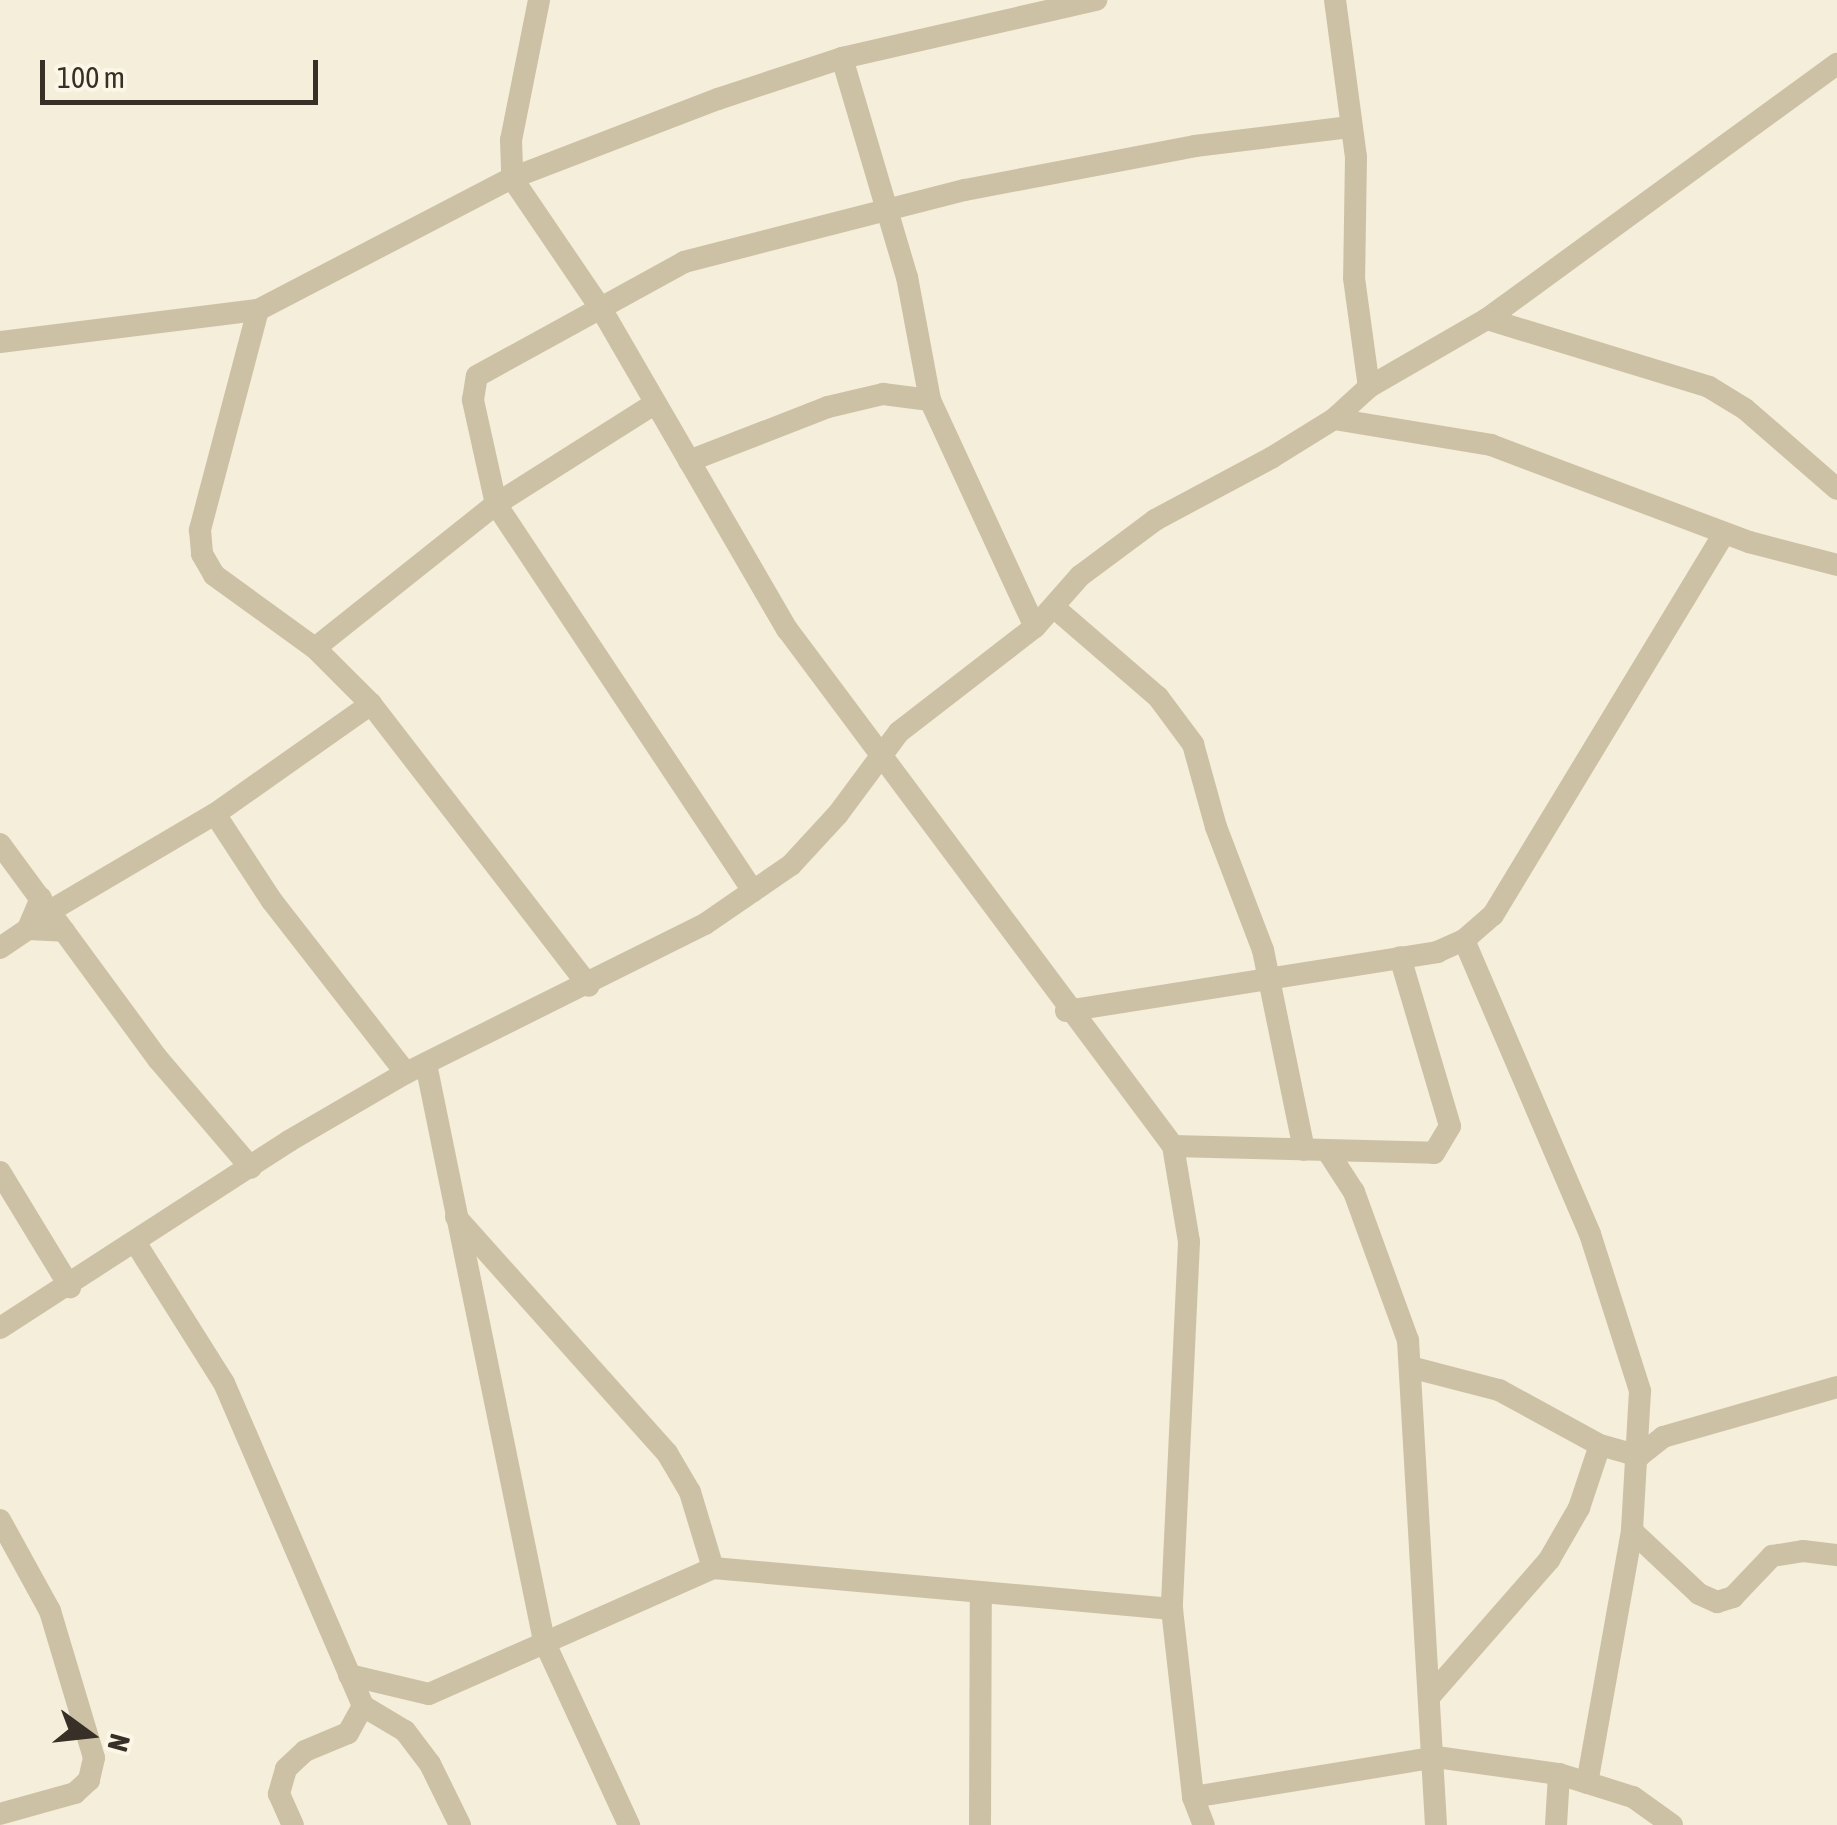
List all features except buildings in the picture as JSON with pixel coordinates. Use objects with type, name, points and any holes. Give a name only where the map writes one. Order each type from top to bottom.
[{"type":"street","points":[[539,0],[516,109],[512,178],[603,312],[787,629],[1066,1011],[1173,1146],[1189,1242],[1172,1609],[1193,1797],[1204,1825]]},
{"type":"street","points":[[0,342],[258,310],[512,178],[842,58],[1096,0]]},
{"type":"street","points":[[1335,0],[1350,127],[1354,278],[1370,387]]},
{"type":"street","points":[[842,58],[907,277],[930,400],[1035,627]]},
{"type":"street","points":[[0,1328],[137,1245],[251,1168],[416,1069],[590,986],[753,891],[790,865],[924,709],[1035,627],[1056,609],[1080,576],[1154,520],[1334,419],[1370,387],[1488,319],[1837,64]]},
{"type":"street","points":[[753,891],[496,504],[472,385],[477,376],[603,312],[621,292],[684,262],[886,214],[965,190],[1179,149],[1350,127]]},
{"type":"street","points":[[258,310],[200,530],[202,554],[214,575],[315,648],[371,704],[590,986]]},
{"type":"street","points":[[1488,319],[1709,387],[1745,408],[1837,490]]},
{"type":"street","points":[[689,461],[828,407],[882,394],[930,400]]},
{"type":"street","points":[[315,648],[496,504],[654,404]]},
{"type":"street","points":[[1334,419],[1492,444],[1724,532],[1837,565]]},
{"type":"street","points":[[1066,1011],[1270,974],[1400,957],[1464,940],[1493,915],[1724,532]]},
{"type":"street","points":[[1056,609],[1158,697],[1193,744],[1270,974],[1304,1150]]},
{"type":"street","points":[[0,948],[28,929],[45,905],[216,814],[371,704]]},
{"type":"street","points":[[216,814],[272,901],[416,1069],[456,1217],[544,1641],[629,1825]]},
{"type":"street","points":[[0,844],[158,1059],[251,1168]]},
{"type":"street","points":[[28,929],[64,931]]},
{"type":"street","points":[[1464,940],[1561,1162],[1629,1344],[1640,1391],[1632,1532],[1587,1783]]},
{"type":"street","points":[[1173,1146],[1434,1153],[1447,1139],[1450,1126],[1400,957]]},
{"type":"street","points":[[1328,1152],[1354,1192],[1400,1312],[1410,1367],[1436,1758],[1436,1825]]},
{"type":"street","points":[[0,1172],[70,1287]]},
{"type":"street","points":[[456,1217],[667,1453],[690,1492],[712,1568]]},
{"type":"street","points":[[137,1245],[224,1383],[362,1706],[405,1730],[430,1764],[460,1825]]},
{"type":"street","points":[[1410,1367],[1524,1400],[1600,1445],[1639,1456]]},
{"type":"street","points":[[1639,1456],[1663,1437],[1837,1387]]},
{"type":"street","points":[[1430,1696],[1550,1560],[1578,1508],[1600,1445]]},
{"type":"street","points":[[0,1520],[50,1611],[94,1758],[89,1780],[75,1793],[0,1814]]},
{"type":"street","points":[[1632,1532],[1700,1594],[1717,1602],[1733,1596],[1772,1556],[1804,1550],[1837,1556]]},
{"type":"street","points":[[350,1675],[429,1694],[712,1568],[1172,1609]]},
{"type":"street","points":[[980,1825],[981,1594]]},
{"type":"street","points":[[293,1825],[279,1794],[286,1769],[305,1750],[348,1734],[362,1706]]},
{"type":"street","points":[[1193,1797],[1436,1758],[1559,1774],[1633,1798],[1672,1825]]},
{"type":"street","points":[[1556,1825],[1559,1774]]}]
